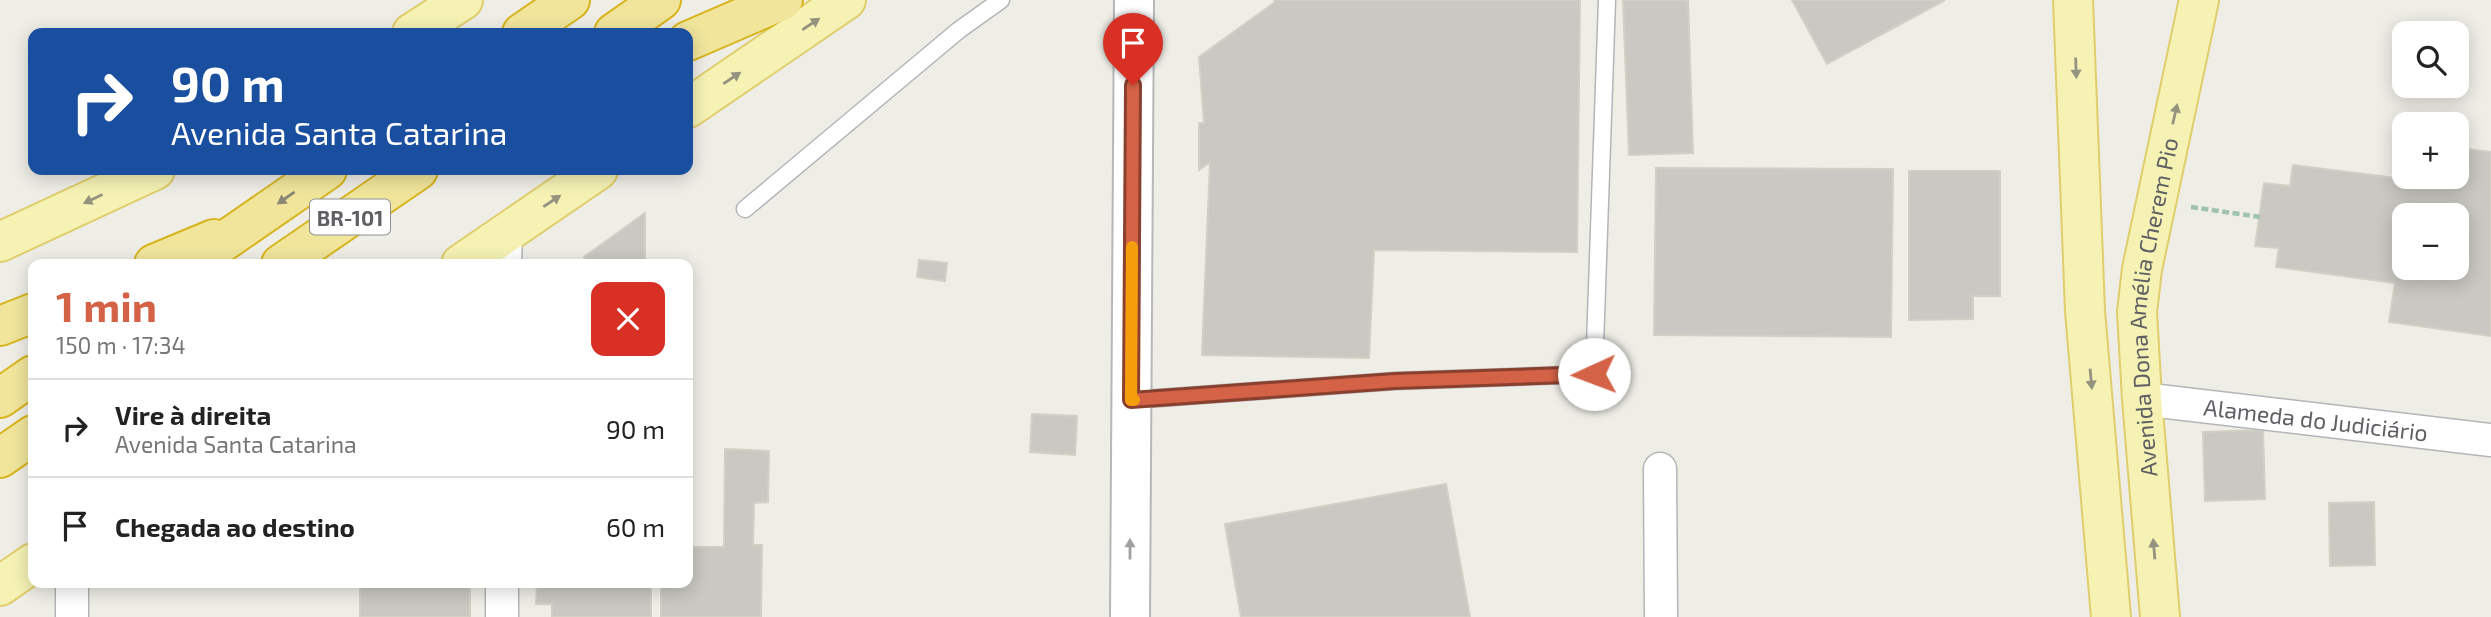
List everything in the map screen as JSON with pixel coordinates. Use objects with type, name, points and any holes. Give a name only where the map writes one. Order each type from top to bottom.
[{"type":"highway","points":[[529,28],[570,0]]},
{"type":"highway","points":[[621,28],[661,0]]},
{"type":"highway","points":[[693,39],[783,0]]},
{"type":"highway","name":"BR-101","points":[[198,259],[320,175]]},
{"type":"highway","name":"BR-101","points":[[288,259],[411,175]]},
{"type":"highway","points":[[166,259],[245,227]]},
{"type":"highway","points":[[0,326],[28,315]]},
{"type":"highway","points":[[0,398],[28,378]]},
{"type":"highway","points":[[0,458],[28,438]]},
{"type":"main road","points":[[420,28],[463,0]]},
{"type":"main road","points":[[693,105],[846,0]]},
{"type":"main road","points":[[2073,0],[2085,311],[2111,617]]},
{"type":"main road","name":"Avenida Dona Amélia Cherem Pio","points":[[2160,617],[2137,312],[2142,269],[2199,0]]},
{"type":"main road","points":[[0,242],[144,175]]},
{"type":"main road","points":[[476,259],[506,249],[592,175]]},
{"type":"main road","points":[[0,586],[28,566]]},
{"type":"street","points":[[1130,617],[1134,0]]},
{"type":"street","name":"Alameda do Judiciário","points":[[2142,399],[2491,440]]},
{"type":"street","points":[[1660,469],[1661,617]]},
{"type":"street","points":[[72,588],[72,617]]},
{"type":"street","points":[[502,588],[502,617]]},
{"type":"lane","points":[[745,209],[959,30],[1001,0]]},
{"type":"lane","points":[[1131,400],[1395,381],[1594,374],[1607,0]]},
{"type":"path","points":[[2156,201],[2260,217]]},
{"type":"building","points":[[1274,0],[1580,0],[1577,252],[1374,250],[1369,358],[1202,355],[1210,162],[1199,170],[1199,123],[1204,123],[1199,57],[1275,2]]},
{"type":"building","points":[[1623,0],[1688,0],[1693,153],[1629,155]]},
{"type":"building","points":[[1792,0],[1945,0],[1827,64]]},
{"type":"building","points":[[2469,149],[2491,152],[2491,336],[2389,322],[2395,283],[2276,267],[2279,248],[2255,246],[2264,183],[2290,186],[2293,165],[2392,177],[2392,189],[2469,189]]},
{"type":"building","points":[[1656,168],[1893,169],[1891,337],[1654,335]]},
{"type":"building","points":[[1909,171],[2000,171],[2000,296],[1973,296],[1973,319],[1909,320]]},
{"type":"building","points":[[645,213],[645,259],[584,257]]},
{"type":"building","points":[[919,260],[947,263],[945,281],[917,277]]},
{"type":"building","points":[[1032,414],[1077,416],[1075,455],[1030,452]]},
{"type":"building","points":[[2263,430],[2265,499],[2205,501],[2203,432]]},
{"type":"building","points":[[725,449],[769,451],[768,502],[754,503],[753,545],[762,545],[761,617],[661,617],[661,588],[693,588],[693,547],[724,547]]},
{"type":"building","points":[[1446,484],[1470,617],[1241,617],[1225,524]]},
{"type":"building","points":[[2374,502],[2375,565],[2330,566],[2329,503]]},
{"type":"building","points":[[360,588],[470,588],[470,617],[360,617]]},
{"type":"building","points":[[537,588],[651,588],[651,617],[552,617],[552,604],[536,604]]},
{"type":"slow traffic","points":[[1132,247],[1131,400],[1134,400]]},
{"type":"route","points":[[1133,85],[1131,400],[1395,381],[1594,374]]}]
